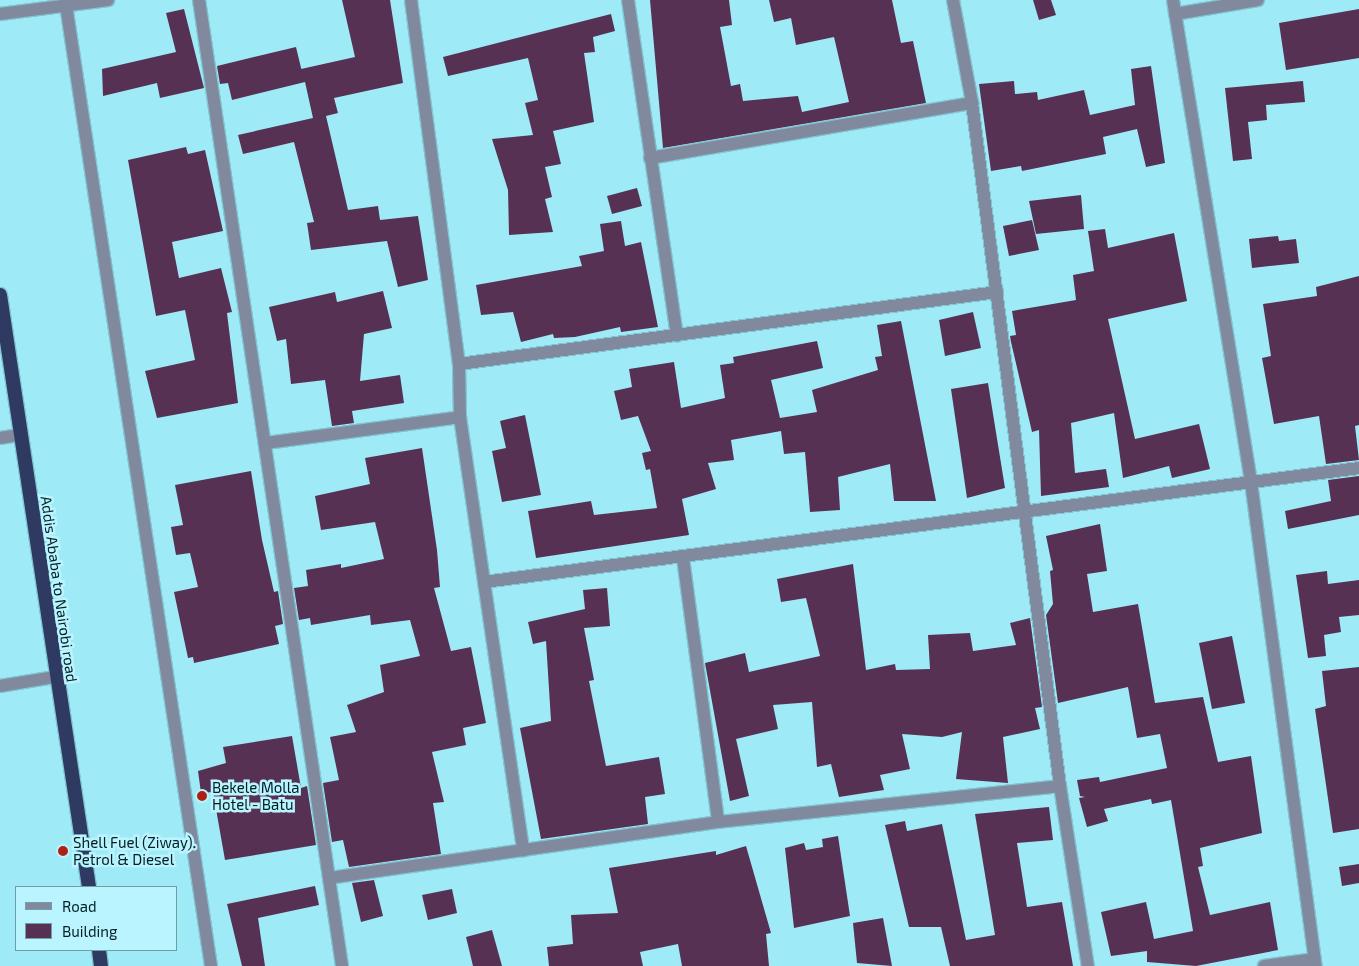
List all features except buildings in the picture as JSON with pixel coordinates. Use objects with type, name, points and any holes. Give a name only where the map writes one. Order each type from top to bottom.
[{"type":"highway","name":"Addis Ababa to Nairobi road","points":[[0,295],[55,677],[89,886]]},
{"type":"highway","points":[[99,951],[102,966]]},
{"type":"street","points":[[0,14],[108,0]]},
{"type":"street","points":[[199,0],[342,966]]},
{"type":"street","points":[[411,0],[459,364],[460,417],[523,850]]},
{"type":"street","points":[[628,0],[677,335]]},
{"type":"street","points":[[953,0],[972,103],[1027,515],[1060,786],[1088,966]]},
{"type":"street","points":[[1173,0],[1251,482],[1315,962],[1264,966]]},
{"type":"street","points":[[1175,14],[1258,0]]},
{"type":"street","points":[[66,5],[211,966]]},
{"type":"street","points":[[650,158],[972,103]]},
{"type":"street","points":[[459,364],[997,292]]},
{"type":"street","points":[[266,443],[460,417]]},
{"type":"street","points":[[0,438],[20,435]]},
{"type":"street","points":[[484,582],[1027,515],[1359,468]]},
{"type":"street","points":[[683,558],[718,822]]},
{"type":"street","points":[[0,686],[55,677]]},
{"type":"street","points":[[329,878],[718,822],[1060,786]]},
{"type":"place","name":"Bekele Molla Hotel - Batu","points":[[202,796]]},
{"type":"place","name":"Shell Fuel (Ziway). Petrol & Diesel","points":[[63,851]]}]
